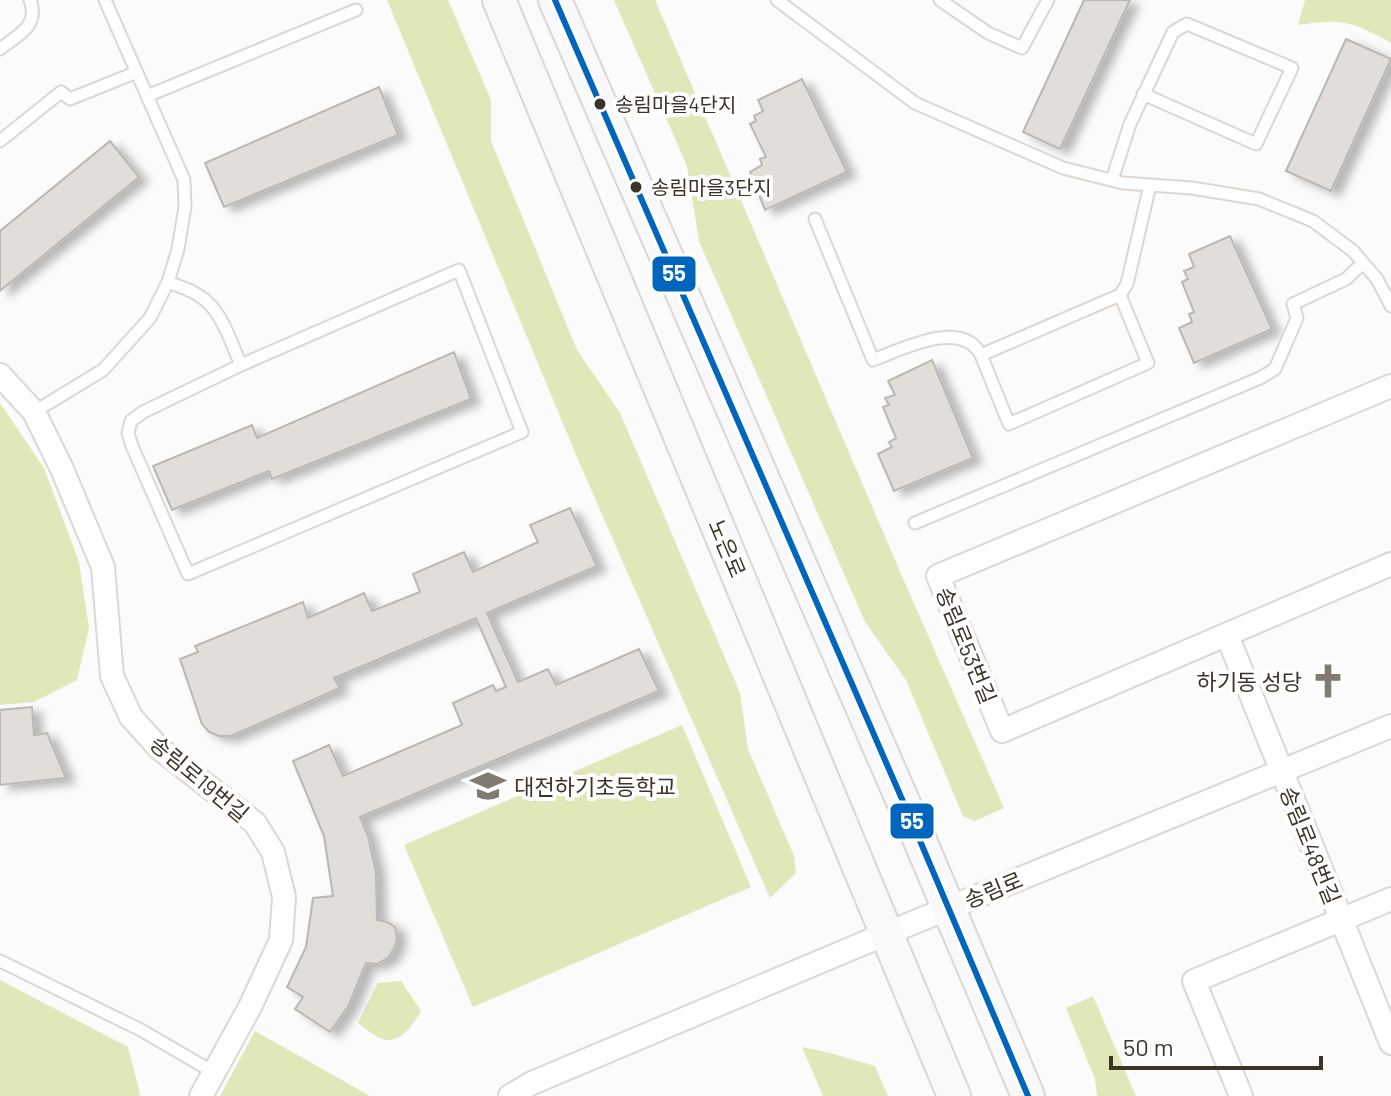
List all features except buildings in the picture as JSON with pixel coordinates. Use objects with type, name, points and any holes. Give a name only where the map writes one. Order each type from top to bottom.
[{"type":"street","name":"노은로","points":[[499,0],[954,1096]]},
{"type":"street","points":[[555,0],[1028,1096]]},
{"type":"street","name":"송림로19번길","points":[[0,375],[34,412],[103,567],[112,676],[131,717],[159,748],[255,823],[273,852],[284,897],[281,940],[250,1007],[201,1096]]},
{"type":"street","name":"송림로53번길","points":[[1391,386],[938,576],[1002,731],[1391,564]]},
{"type":"street","name":"송림로48번길","points":[[1227,635],[1391,1043]]},
{"type":"street","name":"송림로","points":[[510,1096],[532,1083],[888,933],[1391,726]]},
{"type":"street","name":"송림로48번길","points":[[1241,1096],[1194,981],[1391,899]]},
{"type":"lane","points":[[0,49],[33,20],[35,11],[30,0]]},
{"type":"lane","points":[[34,412],[103,370],[150,318],[168,282],[178,249],[185,207],[184,180],[105,0]]},
{"type":"lane","points":[[940,0],[988,33],[1022,48],[1048,0]]},
{"type":"lane","points":[[786,2],[915,103],[1063,168],[1123,183],[1192,188],[1259,199],[1313,221],[1353,251],[1377,279],[1391,306]]},
{"type":"lane","points":[[147,96],[356,10]]},
{"type":"lane","points":[[1112,180],[1130,124],[1143,94],[1173,32],[1187,24],[1292,68],[1256,144],[1143,94]]},
{"type":"lane","points":[[0,141],[61,92],[70,99],[137,72]]},
{"type":"lane","points":[[981,355],[1120,295],[1127,284],[1150,185]]},
{"type":"lane","points":[[815,219],[873,360],[933,338],[957,337],[977,347],[1009,424],[1148,363],[1120,295]]},
{"type":"lane","points":[[915,523],[1260,378],[1275,369],[1297,318],[1293,304],[1346,279],[1363,263]]},
{"type":"lane","points":[[459,270],[522,432],[188,574],[132,446],[128,433],[131,421],[143,412],[241,365],[459,270]]},
{"type":"lane","points":[[168,282],[199,295],[210,305],[220,317],[241,365]]},
{"type":"lane","points":[[0,961],[141,1030],[213,1072]]},
{"type":"green space","points":[[387,0],[448,0],[491,100],[491,141],[577,350],[620,413],[740,693],[748,749],[794,856],[796,873],[770,898],[579,462]]},
{"type":"green space","points":[[614,0],[655,0],[1004,808],[975,821],[963,816],[906,680],[865,622],[699,241],[687,166]]},
{"type":"green space","points":[[1305,0],[1391,0],[1391,43],[1347,23],[1298,25]]},
{"type":"green space","points":[[0,403],[44,468],[79,562],[89,628],[77,680],[34,702],[0,705]]},
{"type":"green space","points":[[682,725],[751,887],[473,1007],[404,845]]},
{"type":"green space","points":[[0,980],[128,1047],[139,1096],[0,1096]]},
{"type":"green space","points":[[401,981],[421,1011],[398,1038],[383,1039],[358,1023],[378,983]]},
{"type":"green space","points":[[1093,996],[1136,1096],[1097,1096],[1095,1079],[1066,1008]]},
{"type":"green space","points":[[255,1031],[370,1096],[220,1096]]},
{"type":"green space","points":[[802,1047],[875,1066],[888,1096],[823,1096]]},
{"type":"transit line","name":"55","points":[[555,0],[1028,1096]]},
{"type":"place","name":"송림마을4단지","points":[[600,104]]},
{"type":"place","name":"송림마을3단지","points":[[636,187]]},
{"type":"place","name":"하기동 성당","points":[[1328,681]]},
{"type":"place","name":"대전하기초등학교","points":[[488,786]]}]
